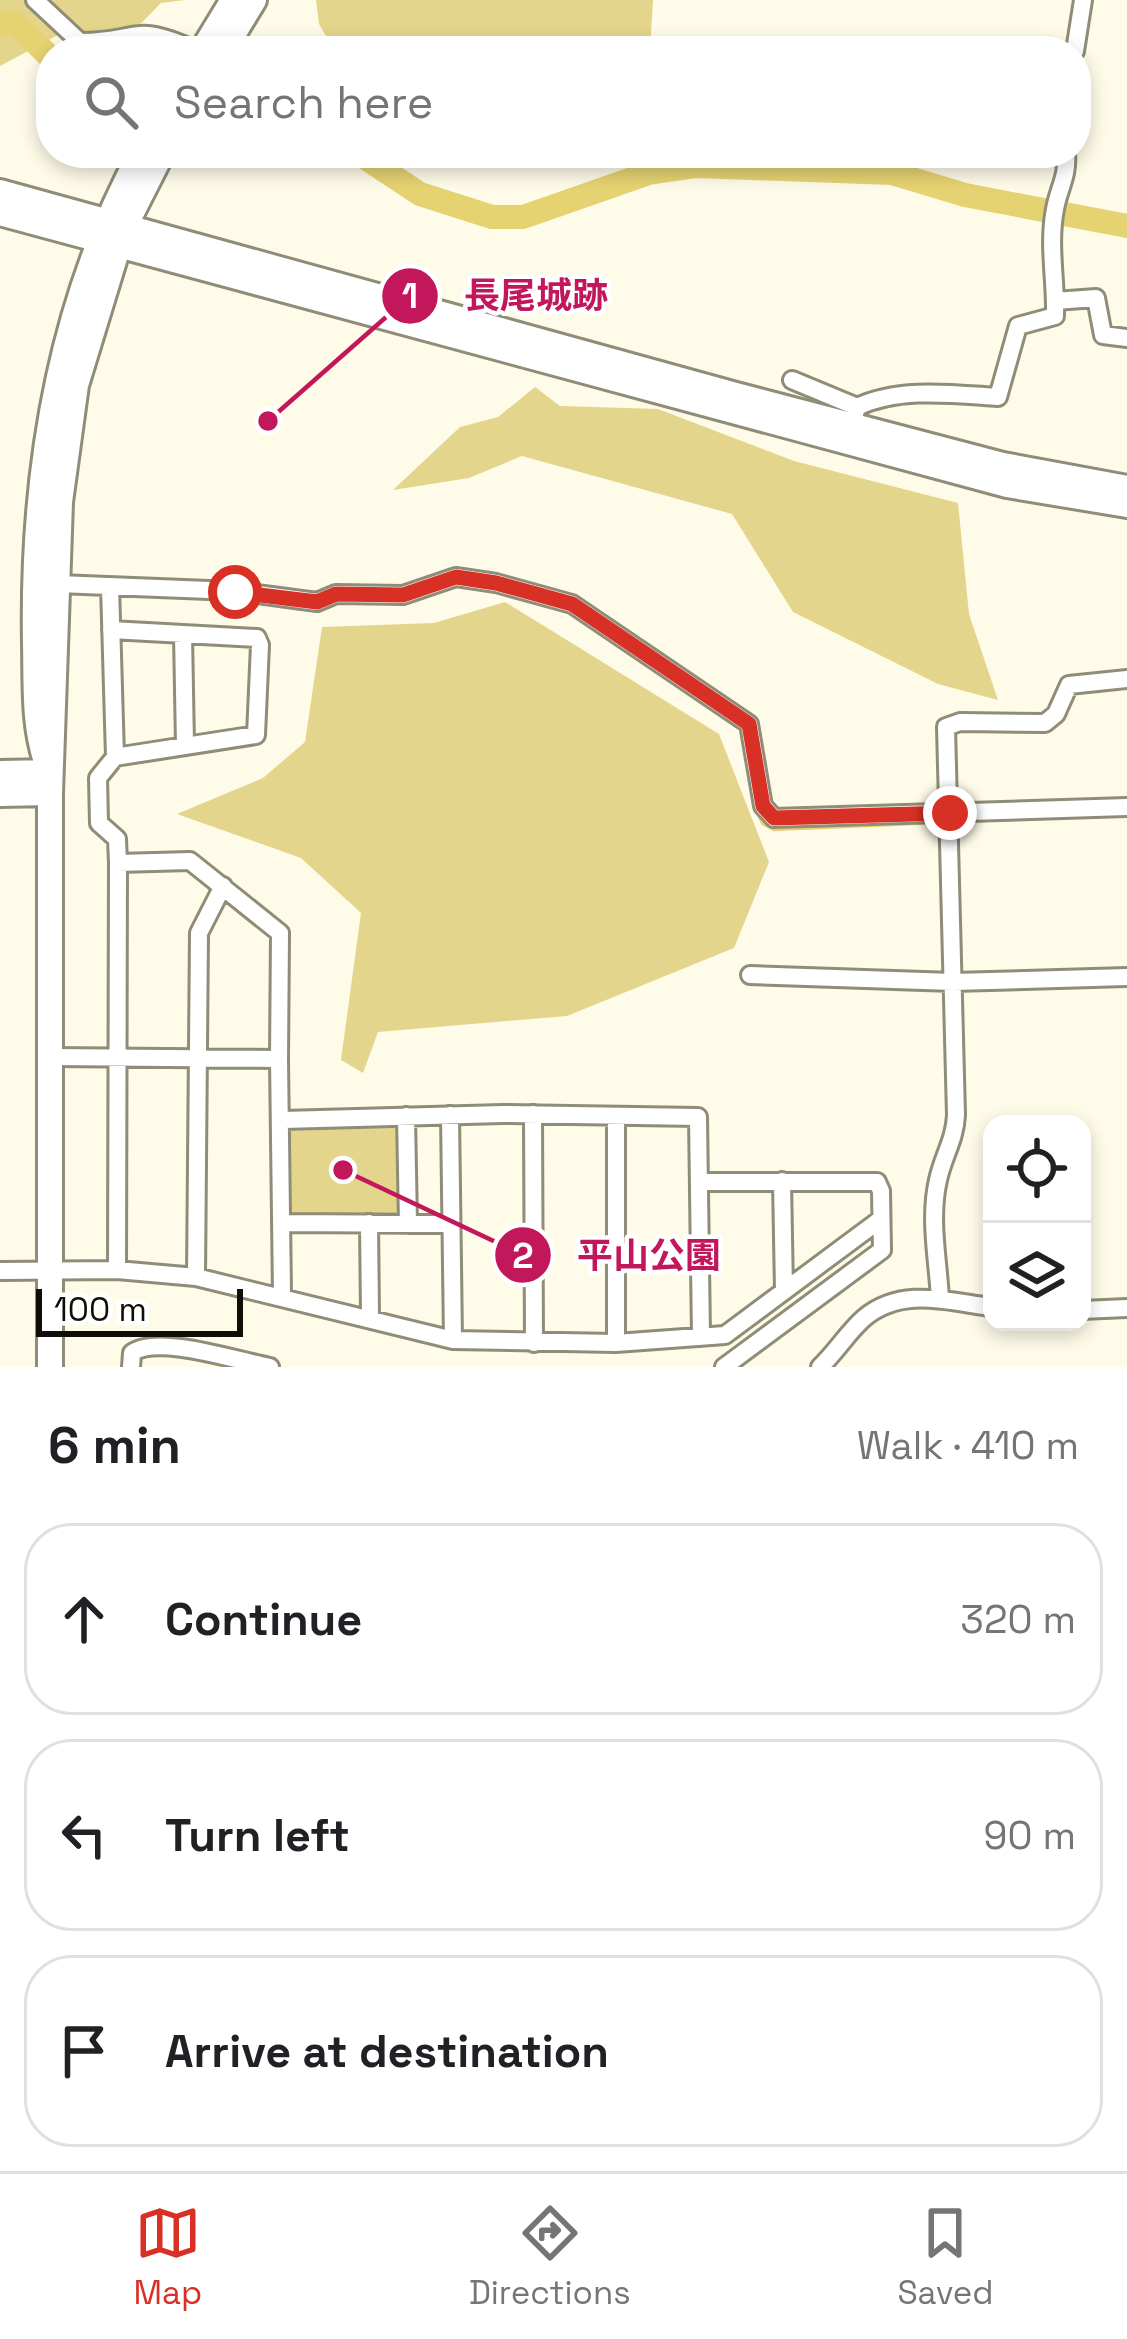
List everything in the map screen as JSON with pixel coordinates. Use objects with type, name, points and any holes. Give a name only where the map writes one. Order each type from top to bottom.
[{"type":"street","points":[[35,0],[74,36]]},
{"type":"street","points":[[213,36],[233,12],[254,0]]},
{"type":"street","points":[[1078,36],[1084,0]]},
{"type":"street","points":[[113,36],[140,31],[165,36]]},
{"type":"street","points":[[50,783],[37,737],[34,570],[49,424],[64,349],[136,168]]},
{"type":"street","points":[[50,1367],[50,783],[61,502],[76,385],[111,236],[153,168]]},
{"type":"street","points":[[852,425],[926,393],[998,397],[1018,326],[1055,316],[1051,254],[1055,205],[1068,178],[1067,168]]},
{"type":"street","points":[[0,191],[111,236]]},
{"type":"street","points":[[0,213],[111,236],[1003,465],[1127,488]]},
{"type":"street","points":[[1055,302],[1096,298],[1103,335],[1127,338]]},
{"type":"street","points":[[792,380],[852,425],[1007,485],[1127,505]]},
{"type":"street","points":[[58,584],[317,602],[336,594],[403,595],[456,577],[534,593],[572,604],[749,724],[763,806],[774,818],[1127,807]]},
{"type":"street","points":[[110,586],[115,757],[98,778],[99,823],[117,839],[118,863],[117,1270]]},
{"type":"street","points":[[111,630],[257,638],[260,645],[256,735],[115,757]]},
{"type":"street","points":[[183,634],[185,746]]},
{"type":"street","points":[[940,1299],[934,1235],[938,1179],[955,1143],[956,1115],[946,727],[960,722],[1045,724],[1056,714],[1069,685],[1127,679]]},
{"type":"street","points":[[0,772],[50,783]]},
{"type":"street","points":[[0,794],[50,783]]},
{"type":"street","points":[[118,863],[190,861],[280,933],[282,1294]]},
{"type":"street","points":[[196,1277],[199,933],[223,886]]},
{"type":"street","points":[[750,975],[953,982],[1127,977]]},
{"type":"street","points":[[50,1057],[279,1059]]},
{"type":"street","points":[[283,1120],[532,1114],[698,1117],[701,1337]]},
{"type":"street","points":[[532,1114],[534,1343]]},
{"type":"street","points":[[450,1115],[453,1340]]},
{"type":"street","points":[[406,1116],[408,1224]]},
{"type":"street","points":[[616,1116],[616,1343]]},
{"type":"street","points":[[782,1181],[784,1292]]},
{"type":"street","points":[[700,1182],[877,1182],[881,1250],[724,1367]]},
{"type":"street","points":[[0,1271],[117,1270],[196,1277],[282,1294],[453,1340],[616,1343],[724,1335],[881,1219]]},
{"type":"street","points":[[282,1223],[452,1224]]},
{"type":"street","points":[[369,1223],[370,1316]]},
{"type":"street","points":[[820,1367],[865,1317],[888,1304],[940,1299],[983,1306]]},
{"type":"street","points":[[1091,1310],[1127,1308]]},
{"type":"street","points":[[131,1367],[132,1353],[140,1346],[163,1346],[270,1367]]},
{"type":"shaded area","points":[[0,0],[185,0],[161,3],[129,36],[84,36],[71,28],[56,36],[36,36],[36,47],[0,66]]},
{"type":"shaded area","points":[[316,0],[653,0],[651,36],[326,36],[319,24]]},
{"type":"shaded area","points":[[535,387],[560,406],[658,409],[794,461],[958,503],[969,614],[998,700],[938,684],[793,612],[732,514],[522,456],[469,478],[393,490],[460,427],[498,417]]},
{"type":"shaded area","points":[[505,602],[719,734],[769,862],[734,948],[567,1016],[378,1032],[363,1073],[341,1060],[361,913],[301,858],[177,814],[263,778],[305,742],[322,627],[434,623]]},
{"type":"shaded area","points":[[398,1123],[399,1216],[288,1217],[287,1124]]},
{"type":"waterway","points":[[0,23],[16,24],[36,43]]},
{"type":"waterway","points":[[381,168],[420,194],[492,217],[523,217],[649,173],[683,168]]},
{"type":"waterway","points":[[752,168],[892,173],[965,195],[1127,226]]},
{"type":"waterway","points":[[756,807],[763,823],[774,829],[938,822]]},
{"type":"waterway","points":[[981,820],[1127,815]]},
{"type":"place","name":"長尾城跡","points":[[268,421]]},
{"type":"place","name":"平山公園","points":[[343,1170]]},
{"type":"route","points":[[235,592],[317,602],[336,594],[403,595],[456,577],[572,604],[749,724],[756,741],[763,806],[774,818],[950,813]]}]
